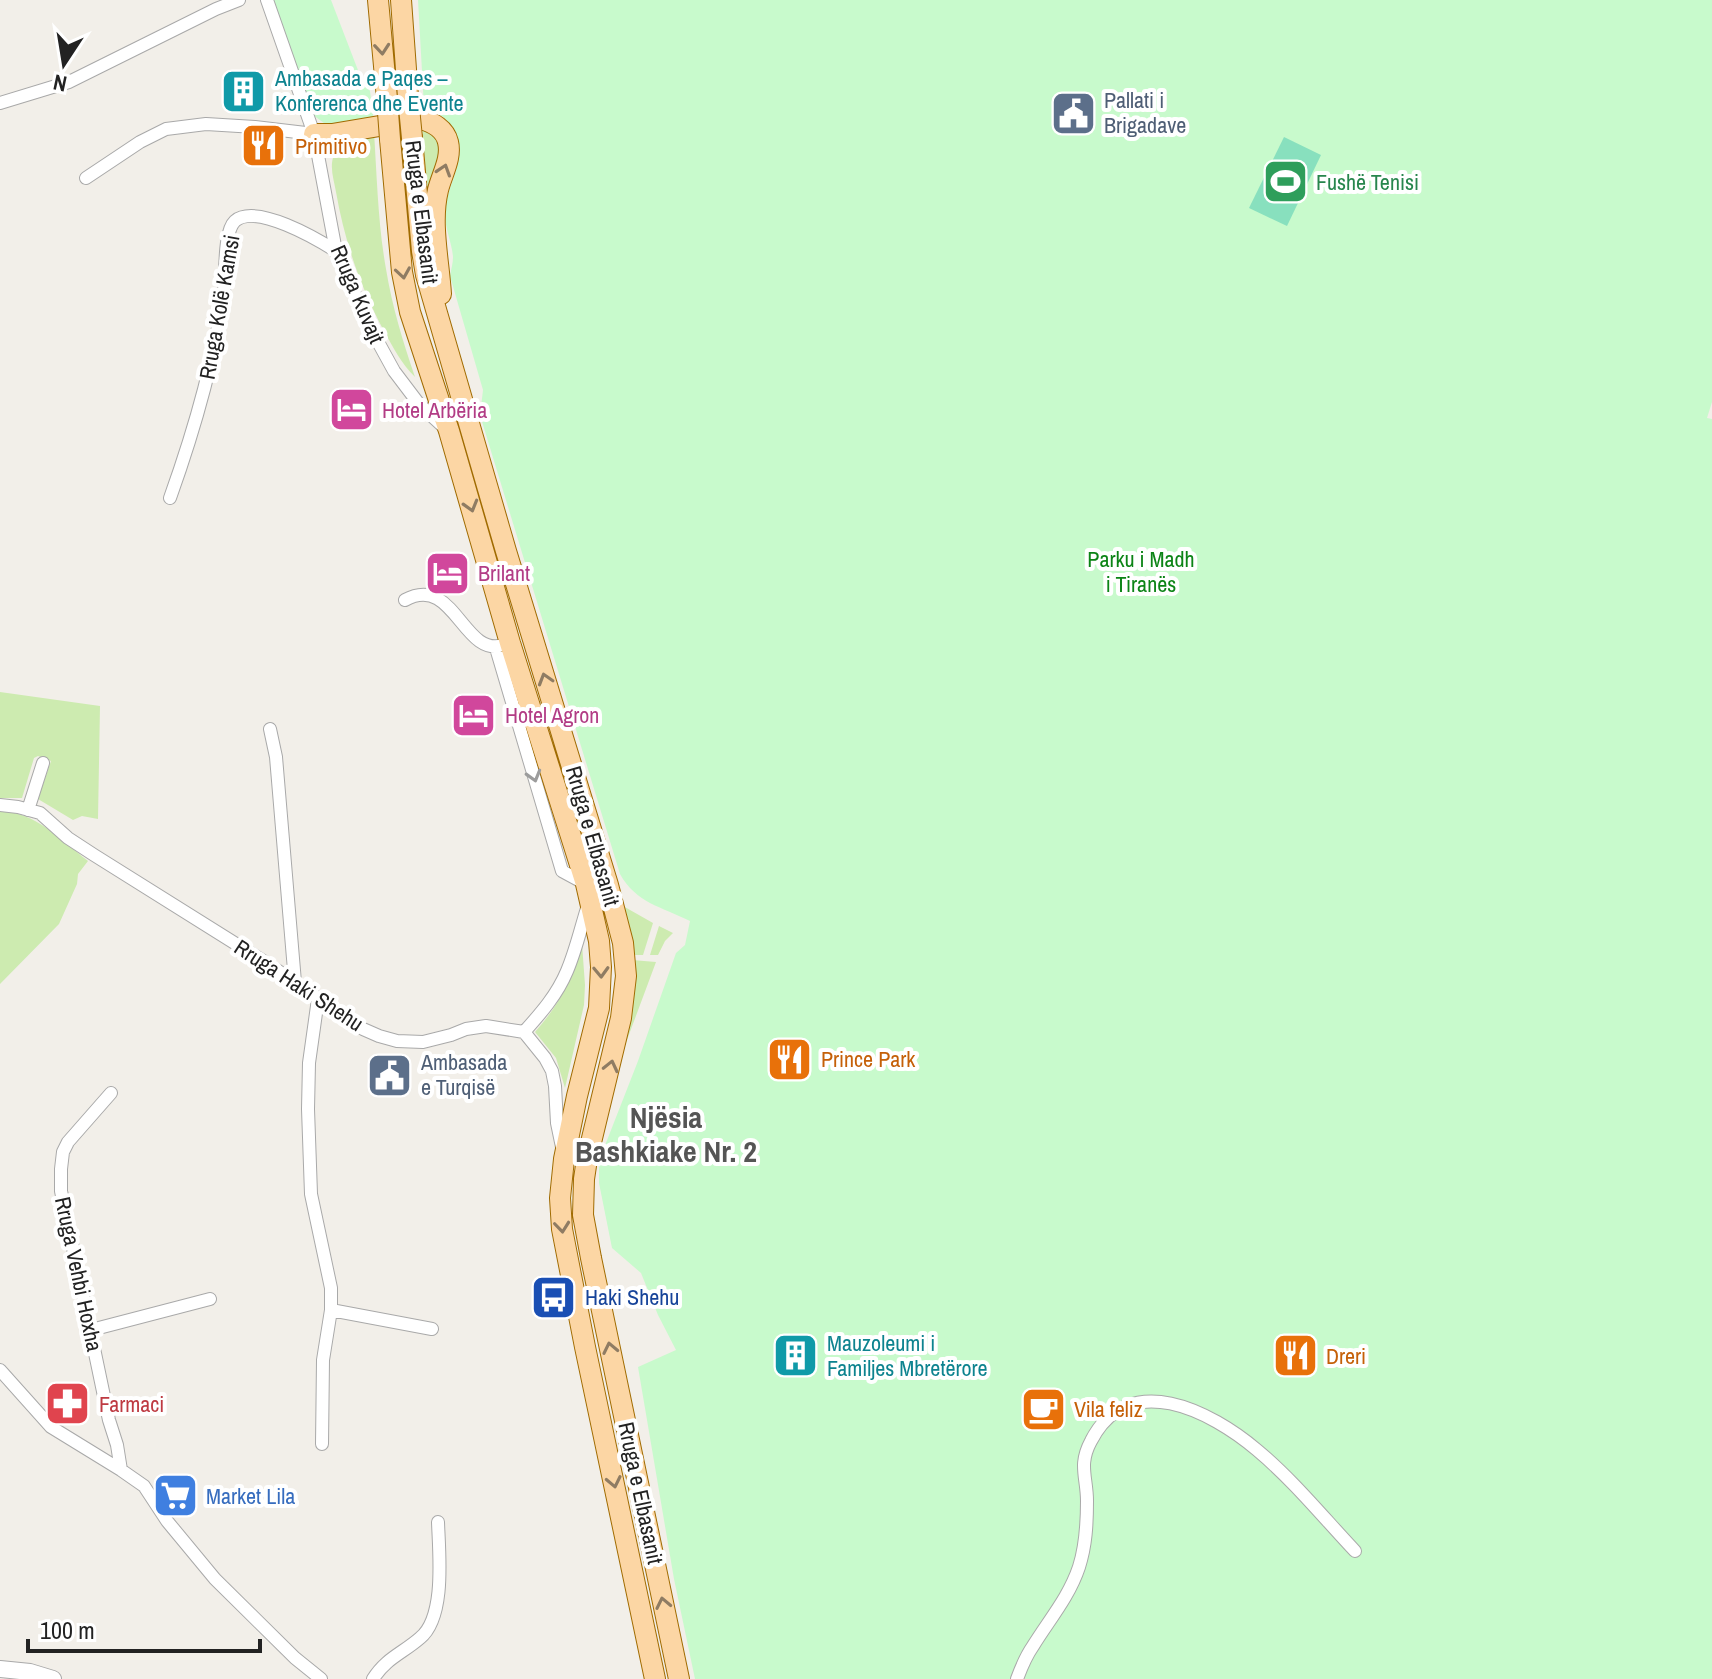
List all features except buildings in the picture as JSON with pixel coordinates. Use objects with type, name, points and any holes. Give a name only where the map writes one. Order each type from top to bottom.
[{"type":"main road","name":"Rruga e Elbasanit","points":[[378,0],[402,272],[418,340],[449,431],[503,645],[588,892],[599,941],[599,1008],[564,1159],[560,1198],[562,1229],[655,1679]]},
{"type":"main road","name":"Rruga e Elbasanit","points":[[401,0],[426,275],[623,943],[626,976],[621,1018],[587,1159],[583,1215],[679,1679]]},
{"type":"main road","points":[[314,134],[332,134],[421,119],[430,122],[445,135],[449,154],[436,200],[442,330]]},
{"type":"street","points":[[0,103],[69,82],[239,0]]},
{"type":"street","name":"Rruga Kuvajt","points":[[267,0],[314,134],[336,251],[366,320],[394,371],[419,404],[449,431]]},
{"type":"street","points":[[86,178],[140,142],[166,129],[206,124],[314,134]]},
{"type":"street","name":"Rruga Kolë Kamsi","points":[[170,498],[202,401],[220,326],[229,231],[236,220],[249,216],[264,218],[308,234],[336,251]]},
{"type":"street","points":[[405,600],[425,593],[435,597],[457,615],[483,644],[503,645]]},
{"type":"street","points":[[270,729],[276,757],[295,982]]},
{"type":"street","points":[[0,805],[28,810],[43,763]]},
{"type":"street","name":"Rruga Haki Shehu","points":[[28,810],[40,813],[68,838],[295,982],[363,1029],[397,1041],[423,1042],[486,1026],[524,1032]]},
{"type":"street","points":[[564,1159],[552,1071],[524,1032],[550,1003],[569,968],[588,892]]},
{"type":"street","points":[[318,999],[309,1063],[311,1194],[331,1288],[331,1310],[323,1360],[322,1444]]},
{"type":"street","name":"Rruga Vehbi Hoxha","points":[[111,1093],[68,1142],[63,1152],[61,1191],[121,1470]]},
{"type":"street","points":[[91,1330],[210,1299]]},
{"type":"street","points":[[331,1310],[432,1329]]},
{"type":"street","points":[[0,1370],[51,1427],[144,1486],[167,1521],[215,1579],[295,1658],[321,1679]]},
{"type":"street","points":[[1017,1679],[1031,1648],[1068,1594],[1078,1570],[1086,1541],[1087,1491],[1083,1475],[1091,1439],[1120,1409],[1138,1401],[1167,1403],[1194,1411],[1213,1419],[1255,1448],[1355,1551]]},
{"type":"street","points":[[373,1679],[397,1653],[420,1639],[435,1616],[438,1522]]},
{"type":"street","points":[[0,1669],[30,1672],[53,1679]]},
{"type":"green space","points":[[271,0],[331,0],[361,78],[370,91],[374,122],[328,126],[313,115]]},
{"type":"green space","name":"Parku i Madh i Tiranës","points":[[418,0],[1712,0],[1712,402],[1707,418],[1712,419],[1712,1679],[695,1679],[674,1579],[638,1367],[676,1350],[641,1273],[612,1248],[599,1183],[604,1148],[676,953],[685,945],[690,921],[642,898],[620,874],[480,415],[483,390],[450,276],[453,257],[445,220],[446,204],[458,164],[459,145],[447,121],[424,107]]},
{"type":"green space","points":[[422,127],[429,127],[443,144],[428,207]]},
{"type":"green space","points":[[374,132],[379,218],[386,269],[398,324],[415,377],[391,344],[361,281],[344,229],[332,174],[333,160],[341,145]]},
{"type":"green space","name":"Fushë Tenisi","points":[[1284,137],[1321,155],[1287,226],[1249,208]]},
{"type":"green space","points":[[0,692],[100,706],[98,819],[82,816],[73,820],[38,799],[51,761],[38,756],[34,758],[22,798],[0,798]]},
{"type":"green space","points":[[0,811],[37,822],[88,861],[78,874],[77,884],[59,924],[0,984]]},
{"type":"green space","points":[[623,906],[653,923],[643,955],[633,955]]},
{"type":"green space","points":[[659,926],[673,933],[658,955],[650,955]]},
{"type":"green space","points":[[582,944],[584,1005],[565,1088],[556,1058],[535,1032],[564,991]]},
{"type":"green space","points":[[632,960],[656,962],[624,1048],[629,1025]]},
{"type":"place","name":"Ambasada e Paqes – Konferenca dhe Evente","points":[[244,91]]},
{"type":"place","name":"Pallati i Brigadave","points":[[1073,113]]},
{"type":"place","name":"Primitivo","points":[[264,146]]},
{"type":"place","name":"Fushë Tenisi","points":[[1285,182]]},
{"type":"place","name":"Hotel Arbëria","points":[[351,410]]},
{"type":"place","name":"Brilant","points":[[447,573]]},
{"type":"place","name":"Hotel Agron","points":[[474,715]]},
{"type":"place","name":"Prince Park","points":[[790,1059]]},
{"type":"place","name":"Ambasada e Turqisë","points":[[390,1075]]},
{"type":"place","name":"Haki Shehu","points":[[554,1297]]},
{"type":"place","name":"Mauzoleumi i Familjes Mbretërore","points":[[796,1356]]},
{"type":"place","name":"Dreri","points":[[1295,1356]]},
{"type":"place","name":"Farmaci","points":[[68,1404]]},
{"type":"place","name":"Vila feliz","points":[[1043,1409]]},
{"type":"place","name":"Market Lila","points":[[175,1496]]},
{"type":"district","name":"Njësia Bashkiake Nr. 2","points":[[666,1135]]}]
